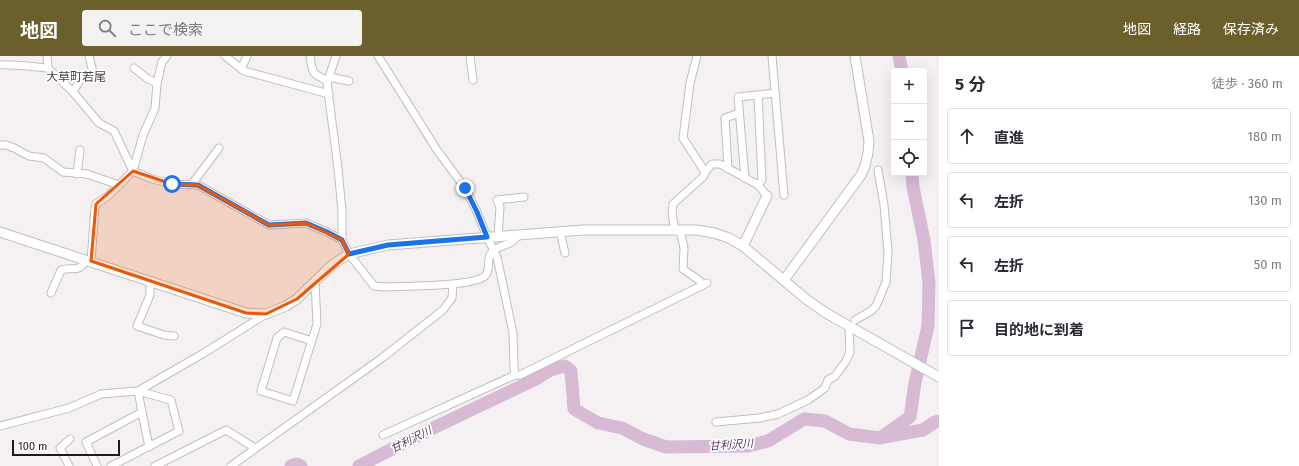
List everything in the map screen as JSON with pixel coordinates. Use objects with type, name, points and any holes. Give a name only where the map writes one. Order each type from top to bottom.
[{"type":"street","points":[[48,56],[48,68]]},
{"type":"street","points":[[73,92],[82,77],[93,72],[89,56]]},
{"type":"street","points":[[51,293],[61,270],[78,269],[88,261],[96,204],[108,196],[133,171],[143,135],[155,108],[157,83],[162,62],[167,56]]},
{"type":"street","points":[[225,56],[244,71],[329,94]]},
{"type":"street","points":[[241,69],[247,56]]},
{"type":"street","points":[[310,56],[312,71],[315,75],[349,82]]},
{"type":"street","points":[[336,56],[329,79],[329,94],[340,183],[342,240],[349,254],[374,286],[453,285],[485,277],[488,271],[489,257],[493,250],[512,242],[519,234]]},
{"type":"street","points":[[378,56],[437,150],[465,188],[497,257],[514,333],[515,375]]},
{"type":"street","points":[[470,56],[473,80]]},
{"type":"street","points":[[697,56],[690,83],[683,138],[705,172]]},
{"type":"street","points":[[772,56],[784,195]]},
{"type":"street","points":[[784,280],[848,193],[865,166],[869,141],[856,56]]},
{"type":"street","points":[[0,65],[18,64],[26,67],[48,68],[73,92],[99,123],[114,131],[133,171],[152,179],[172,184],[198,185],[269,225],[306,223],[342,240]]},
{"type":"street","points":[[134,68],[148,79],[157,83]]},
{"type":"street","points":[[745,178],[738,97],[775,93]]},
{"type":"street","points":[[758,95],[762,180],[758,185]]},
{"type":"street","points":[[728,169],[725,118],[739,113]]},
{"type":"street","points":[[0,145],[6,145],[14,148],[29,156],[44,158],[63,172],[87,174],[119,185]]},
{"type":"street","points":[[192,184],[219,148]]},
{"type":"street","points":[[77,174],[80,150]]},
{"type":"street","points":[[383,435],[515,375],[520,375],[704,284],[683,269],[684,248],[672,213],[673,204],[703,177],[705,172],[712,164],[720,164],[758,185],[767,196],[743,246]]},
{"type":"street","points":[[855,320],[872,311],[876,306],[886,282],[888,252],[884,205],[878,170]]},
{"type":"street","points":[[498,236],[500,207],[497,200],[524,197]]},
{"type":"street","points":[[138,391],[204,353],[266,314],[292,303],[332,265],[349,254],[388,245],[583,230],[697,230],[714,233],[729,238],[743,246],[806,299],[939,377]]},
{"type":"street","points":[[560,231],[565,253]]},
{"type":"street","points":[[0,232],[246,313],[266,314]]},
{"type":"street","points":[[150,281],[150,295],[137,326],[164,335],[174,336]]},
{"type":"street","points":[[312,341],[284,332],[277,338],[261,391],[293,401],[312,341],[317,324],[315,282]]},
{"type":"street","points":[[231,466],[382,358],[443,310],[452,298],[453,285]]},
{"type":"street","points":[[716,422],[759,418],[778,414],[825,388],[828,380],[835,376],[846,361],[850,352],[849,330]]},
{"type":"street","points":[[138,391],[149,447]]},
{"type":"street","points":[[0,426],[64,409],[101,394],[138,391],[171,400],[179,431],[111,466]]},
{"type":"street","points":[[97,466],[86,442],[142,412]]},
{"type":"street","points":[[155,466],[226,430],[255,448]]},
{"type":"street","points":[[70,439],[60,448],[70,466]]},
{"type":"highlighted area","points":[[133,171],[172,184],[198,185],[269,225],[306,223],[342,240],[349,254],[297,299],[266,314],[246,313],[91,261],[96,204]]},
{"type":"waterway","name":"甘利沢川","points":[[899,56],[901,68]]},
{"type":"waterway","name":"甘利沢川","points":[[359,466],[425,432],[536,379],[550,370],[565,366],[571,371],[574,409],[598,423],[622,428],[643,439],[666,447],[748,446],[768,441],[804,419],[825,421],[849,434],[880,438],[910,417],[915,383],[928,326],[929,283],[924,240],[913,187],[912,176]]},
{"type":"waterway","points":[[884,437],[923,430],[939,421]]},
{"type":"waterway","name":"甘利沢川","points":[[291,466],[297,464],[301,466]]},
{"type":"district","name":"大草町若尾","points":[[76,77]]},
{"type":"route","points":[[172,184],[198,185],[269,225],[306,223],[342,240],[349,254],[364,249],[388,245],[487,237],[465,188]]}]
